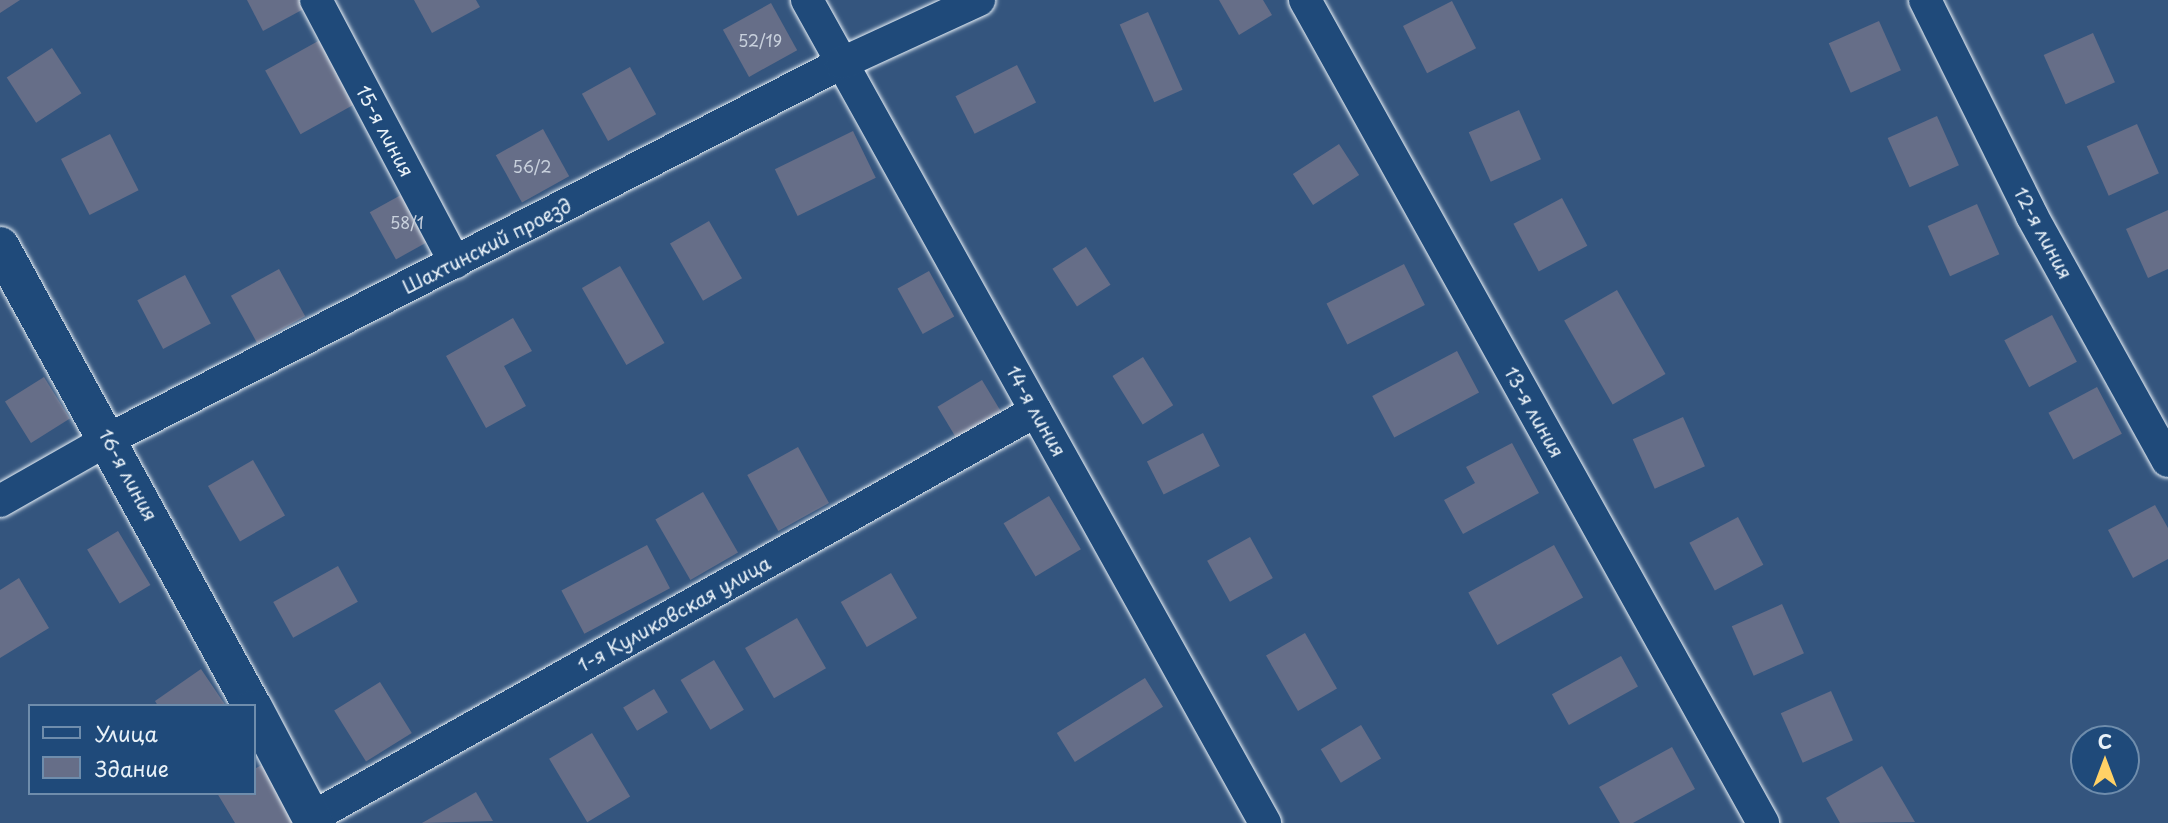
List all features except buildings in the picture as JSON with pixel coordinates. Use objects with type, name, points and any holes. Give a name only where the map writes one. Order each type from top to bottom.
[{"type":"street","name":"15-я линия","points":[[316,0],[455,263]]},
{"type":"street","name":"14-я линия","points":[[807,0],[1265,823]]},
{"type":"street","name":"Шахтинский проезд","points":[[0,501],[109,439],[842,63],[979,0]]},
{"type":"street","name":"13-я линия","points":[[1305,0],[1763,823]]},
{"type":"street","name":"12-я линия","points":[[1925,0],[2032,216],[2168,461]]},
{"type":"street","name":"16-я линия","points":[[0,246],[109,439],[251,704]]},
{"type":"street","name":"1-я Куликовская улица","points":[[313,820],[1036,411]]},
{"type":"street","name":"16-я линия","points":[[256,713],[313,820]]}]
